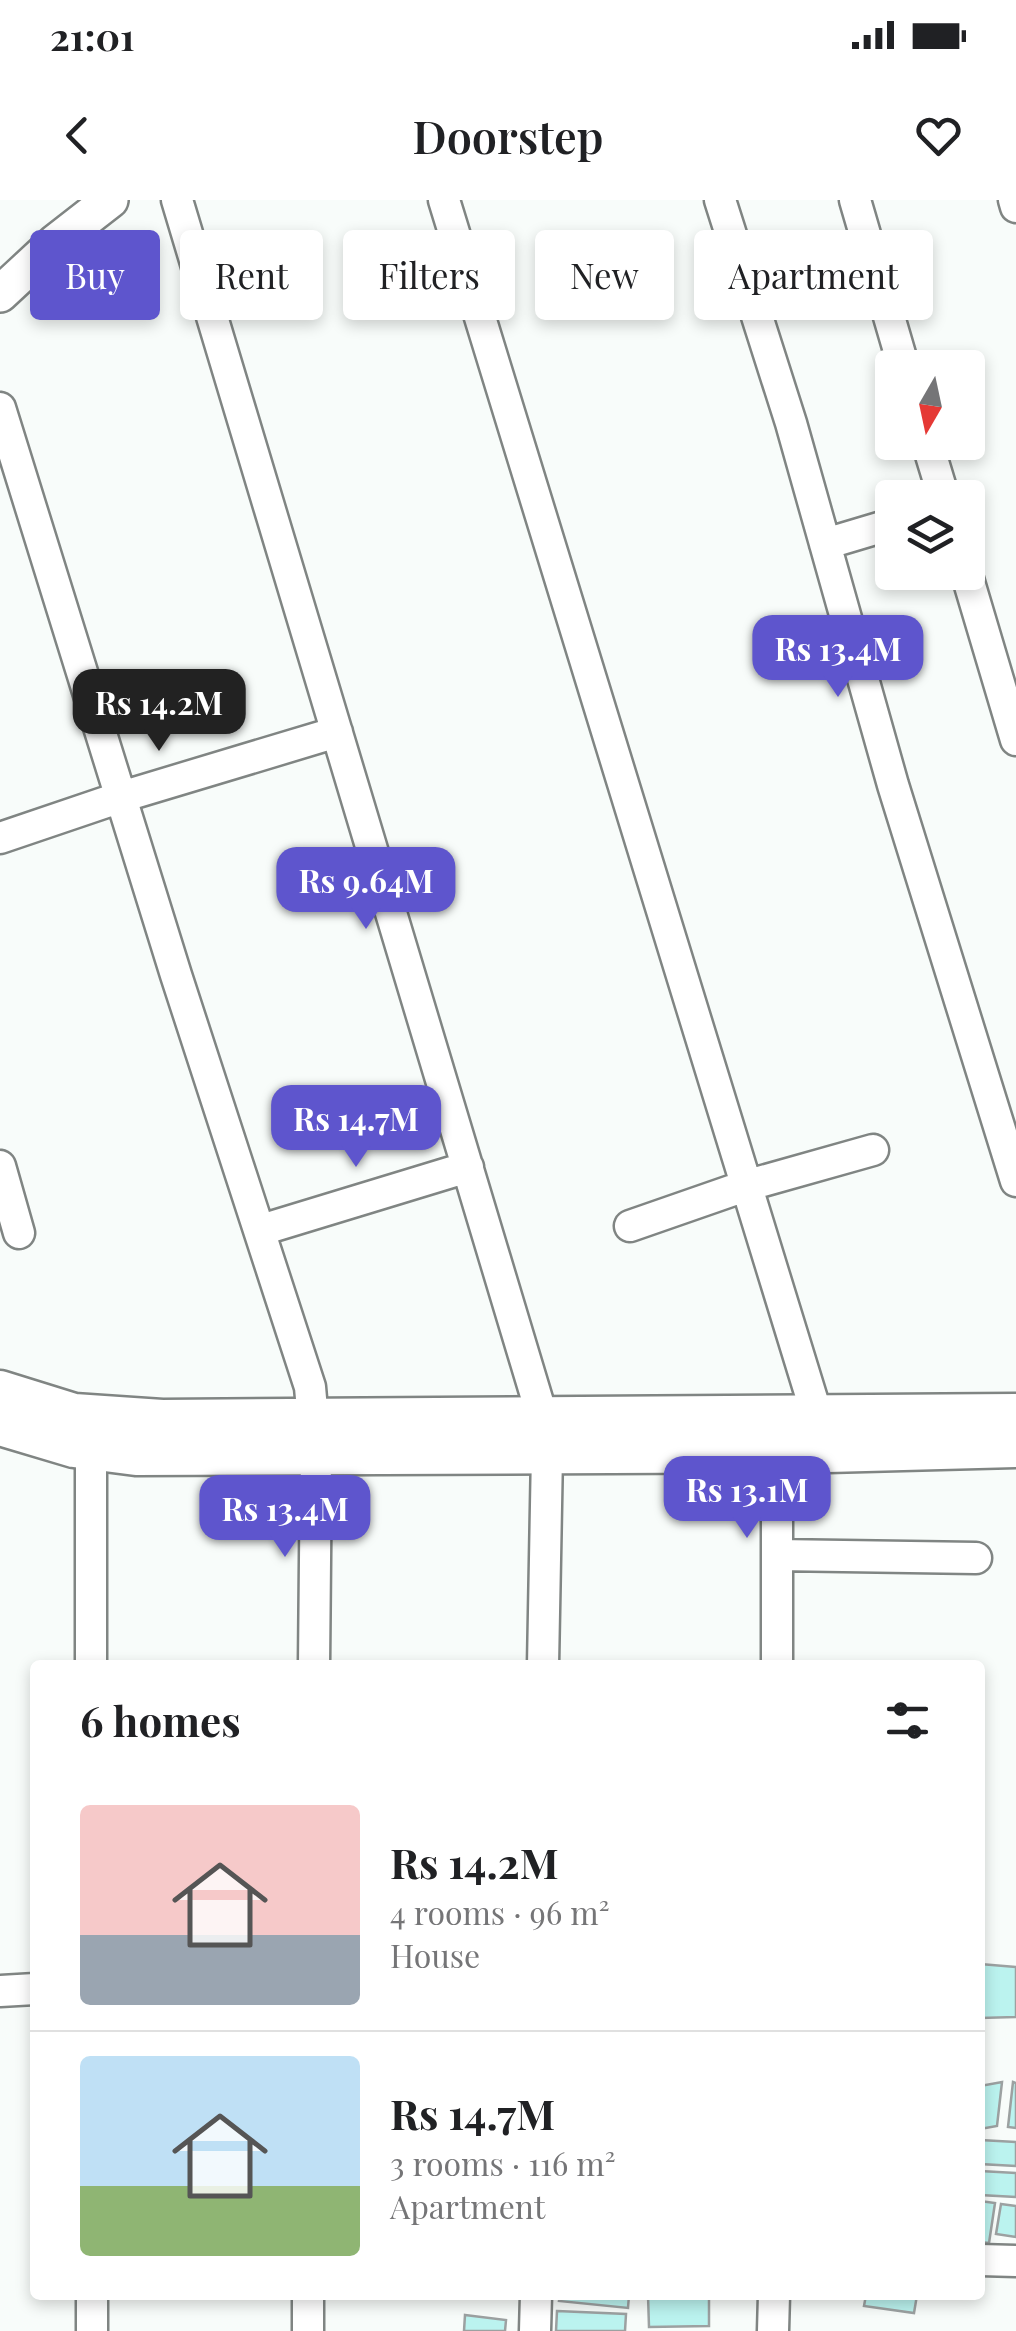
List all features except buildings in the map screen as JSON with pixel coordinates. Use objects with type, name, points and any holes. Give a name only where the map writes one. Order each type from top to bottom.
[{"type":"main road","points":[[0,1391],[74,1414],[315,1438]]},
{"type":"main road","points":[[823,1434],[1016,1414]]},
{"type":"main road","points":[[0,1425],[91,1450],[136,1455],[315,1438],[823,1434],[1016,1447]]},
{"type":"street","points":[[0,294],[56,242],[110,200]]},
{"type":"street","points":[[177,200],[545,1436],[544,1660]]},
{"type":"street","points":[[444,200],[823,1434]]},
{"type":"street","points":[[720,200],[825,544],[893,785],[1016,1181]]},
{"type":"street","points":[[856,200],[899,350]]},
{"type":"street","points":[[0,408],[310,1387],[315,1438],[314,1660]]},
{"type":"street","points":[[825,544],[875,529]]},
{"type":"street","points":[[971,590],[1016,740]]},
{"type":"street","points":[[0,838],[338,732]]},
{"type":"street","points":[[630,1226],[744,1186],[872,1150]]},
{"type":"street","points":[[0,1166],[19,1234]]},
{"type":"street","points":[[261,1230],[468,1167]]},
{"type":"street","points":[[776,1660],[778,1434]]},
{"type":"street","points":[[91,1450],[91,1660]]},
{"type":"street","points":[[777,1556],[976,1558]]},
{"type":"street","points":[[0,1991],[30,1990]]},
{"type":"street","points":[[985,2260],[1016,2261]]},
{"type":"street","points":[[92,2300],[92,2331]]},
{"type":"street","points":[[308,2300],[308,2331]]},
{"type":"street","points":[[535,2331],[536,2300]]},
{"type":"street","points":[[773,2331],[774,2300]]}]
